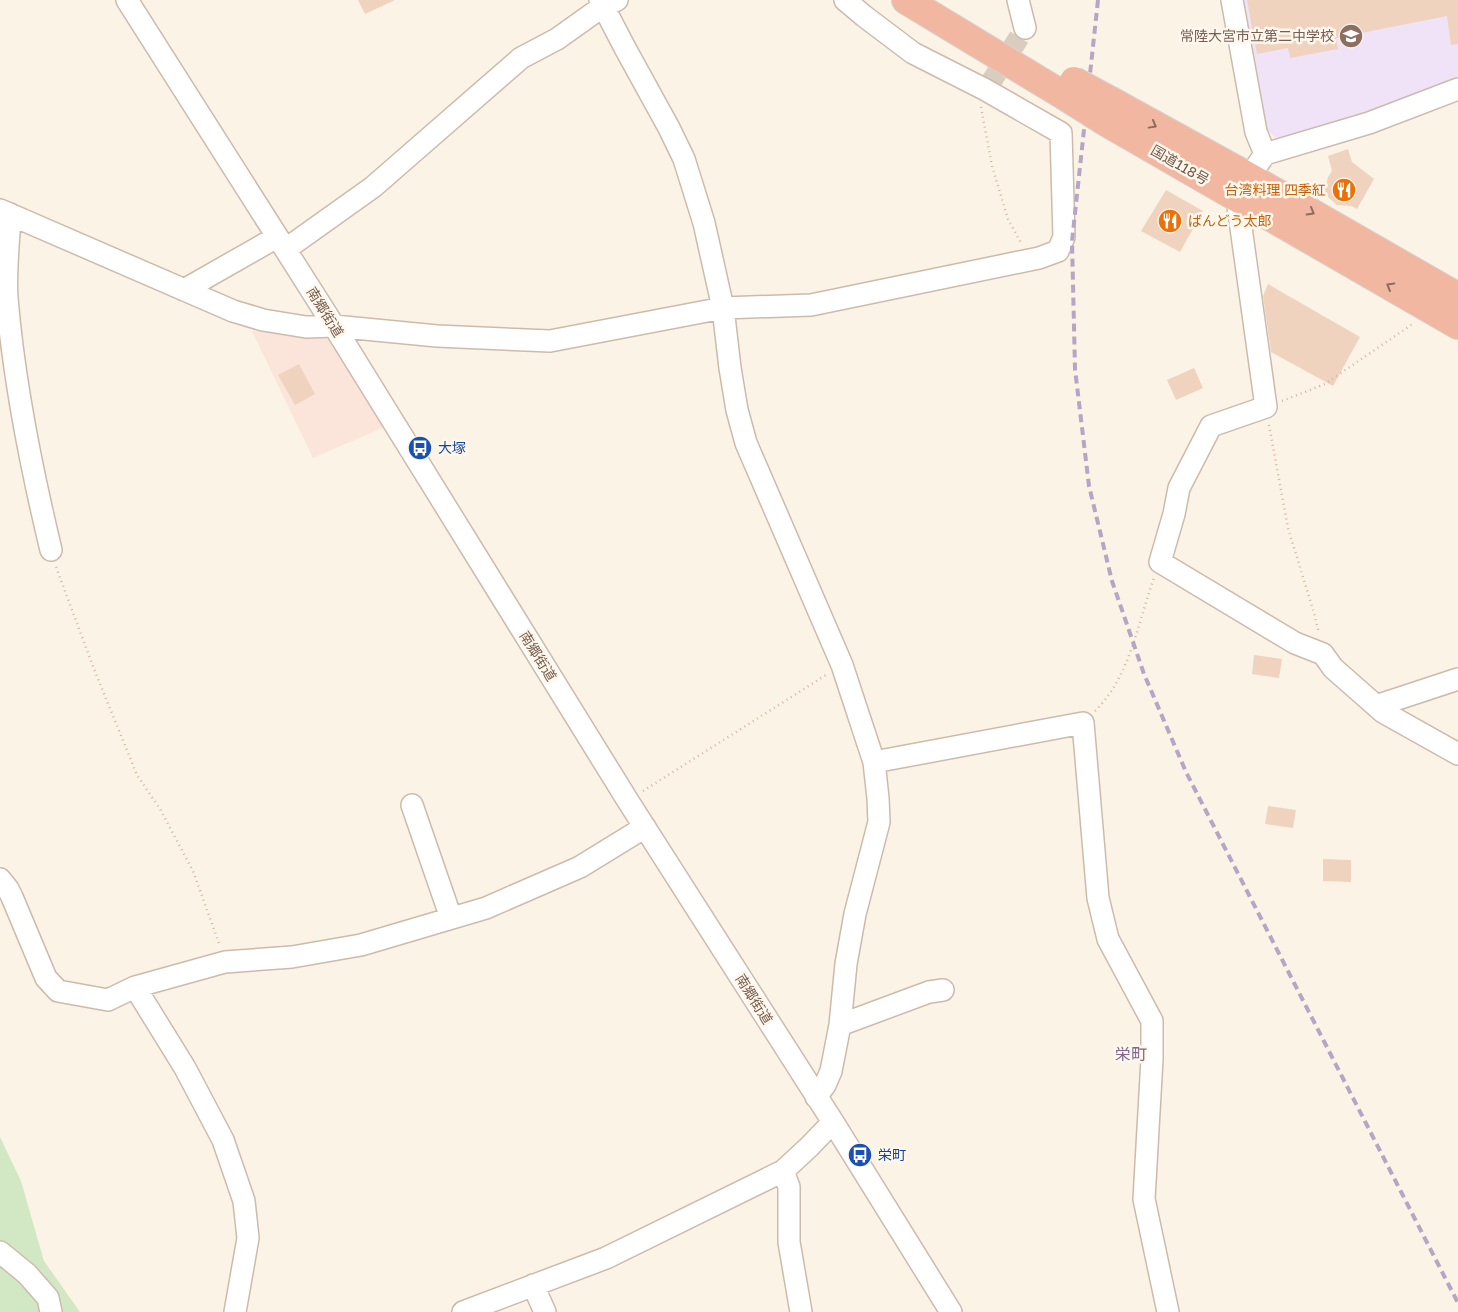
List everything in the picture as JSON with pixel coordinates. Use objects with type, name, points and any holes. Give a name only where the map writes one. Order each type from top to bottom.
[{"type":"highway","name":"国道118号","points":[[906,0],[1071,90],[1243,188],[1457,295]]},
{"type":"highway","name":"国道118号","points":[[939,0],[1071,90]]},
{"type":"highway","name":"国道118号","points":[[1243,188],[1432,311],[1458,325]]},
{"type":"street","name":"南郷街道","points":[[127,0],[334,326],[628,801],[833,1122],[951,1312]]},
{"type":"street","points":[[51,550],[36,491],[3,296],[5,212],[233,312],[263,320],[306,327],[334,326],[437,336],[550,340],[723,308],[811,305],[1030,260],[1058,251],[1064,237],[1061,133],[984,85],[913,52],[845,0]]},
{"type":"street","points":[[1018,0],[1025,28]]},
{"type":"street","points":[[1232,0],[1256,132],[1265,154]]},
{"type":"street","points":[[184,290],[281,243],[373,187],[521,58],[558,39],[607,2],[684,159],[704,223],[723,308],[737,410],[746,443],[794,550],[842,665],[874,762],[879,822],[855,914],[846,964],[840,1025],[831,1071],[825,1085],[816,1098]]},
{"type":"street","points":[[1458,90],[1369,123],[1265,154],[1243,188],[1266,406],[1211,426],[1179,488],[1174,514],[1160,562],[1295,643],[1323,654],[1333,668],[1383,712],[1458,754]]},
{"type":"street","points":[[1432,311],[1457,295]]},
{"type":"street","points":[[1376,706],[1458,679]]},
{"type":"street","points":[[874,762],[1083,723],[1098,898],[1108,939],[1152,1022],[1152,1059],[1144,1199],[1168,1312]]},
{"type":"street","points":[[412,805],[451,918]]},
{"type":"street","points":[[0,879],[12,897],[46,978],[58,991],[108,1000],[135,988],[225,962],[292,958],[362,945],[486,908],[580,867],[645,827]]},
{"type":"street","points":[[135,988],[185,1068],[224,1140],[244,1201],[248,1238],[235,1312]]},
{"type":"street","points":[[840,1025],[929,992],[943,990]]},
{"type":"street","points":[[463,1312],[606,1258],[783,1171],[810,1147],[833,1122]]},
{"type":"street","points":[[783,1171],[789,1187],[789,1242],[801,1312]]},
{"type":"street","points":[[0,1252],[27,1274],[48,1298],[51,1312]]},
{"type":"street","points":[[533,1286],[545,1312]]},
{"type":"path","points":[[984,85],[994,175],[1008,219],[1030,260]]},
{"type":"path","points":[[1323,654],[1314,612],[1288,528],[1266,406],[1325,384],[1432,311]]},
{"type":"path","points":[[51,550],[94,669],[137,775],[160,809],[193,871],[225,962]]},
{"type":"path","points":[[1083,723],[1101,706],[1126,664],[1142,621],[1147,598],[1160,562]]},
{"type":"path","points":[[628,801],[842,665]]},
{"type":"shaded area","name":"常陸大宮市立第二中学校","points":[[1238,0],[1458,0],[1458,82],[1289,141],[1275,138],[1262,123]]},
{"type":"shaded area","points":[[252,331],[333,335],[389,425],[313,458]]},
{"type":"green space","points":[[0,1137],[21,1181],[44,1261],[80,1312],[0,1312]]},
{"type":"building","points":[[358,0],[395,0],[365,14]]},
{"type":"building","points":[[1247,0],[1458,0],[1458,44],[1451,45],[1447,16],[1336,38],[1338,49],[1290,58],[1288,48],[1257,54]]},
{"type":"building","points":[[1348,149],[1352,162],[1374,179],[1357,209],[1351,206],[1337,205],[1327,196],[1325,190],[1328,177],[1332,171],[1328,156]]},
{"type":"building","points":[[1166,190],[1203,211],[1180,252],[1141,231]]},
{"type":"building","points":[[1268,284],[1360,337],[1333,386],[1271,352],[1263,296]]},
{"type":"building","points":[[299,364],[315,394],[295,405],[278,375]]},
{"type":"building","points":[[1194,368],[1203,388],[1176,400],[1167,380]]},
{"type":"building","points":[[1254,655],[1282,659],[1279,678],[1252,674]]},
{"type":"building","points":[[1268,806],[1296,810],[1293,828],[1265,824]]},
{"type":"building","points":[[1323,859],[1351,860],[1351,882],[1323,881]]},
{"type":"tunnel","points":[[991,82],[1025,28]]},
{"type":"railway","points":[[1098,0],[1072,241],[1075,369],[1089,486],[1112,581],[1144,674],[1186,772],[1458,1303]]},
{"type":"place","name":"常陸大宮市立第二中学校","points":[[1351,36]]},
{"type":"place","name":"台湾料理 四季紅","points":[[1344,190]]},
{"type":"place","name":"ばんどう太郎","points":[[1170,221]]},
{"type":"place","name":"大塚","points":[[420,448]]},
{"type":"place","name":"栄町","points":[[860,1155]]},
{"type":"district","name":"栄町","points":[[1131,1054]]}]
